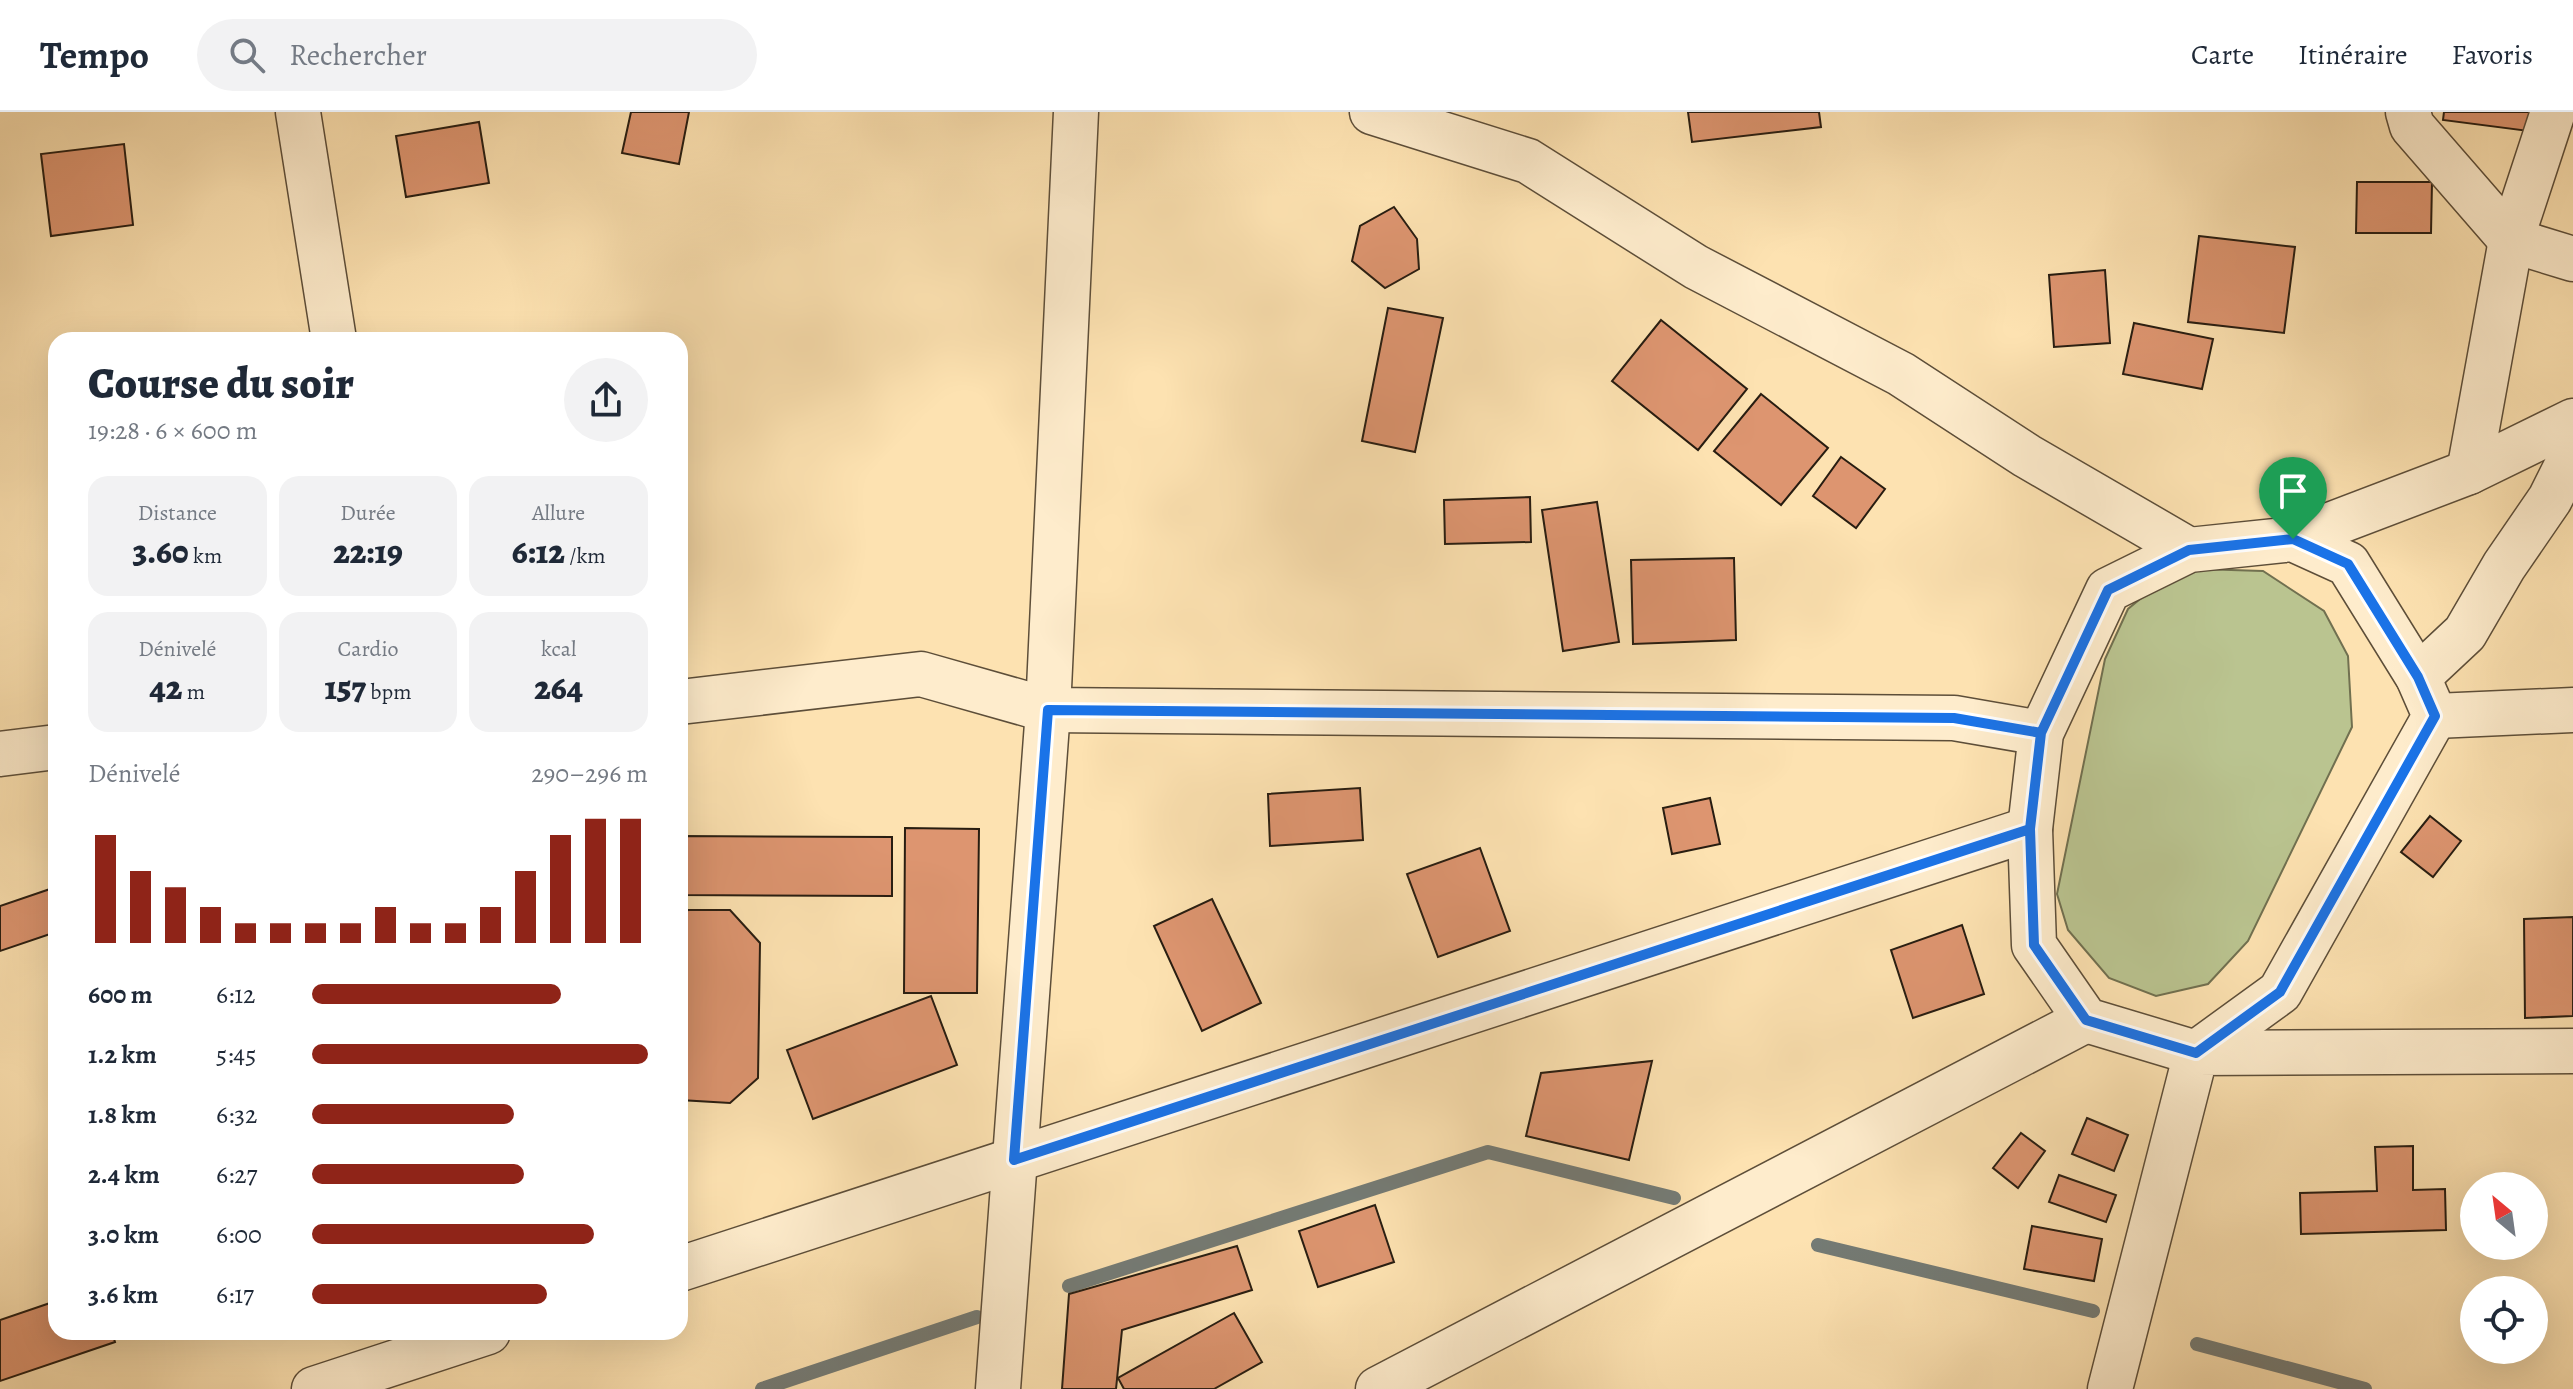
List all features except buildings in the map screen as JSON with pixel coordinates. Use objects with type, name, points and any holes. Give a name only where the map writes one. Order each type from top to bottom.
[{"type":"street","points":[[298,112],[333,332]]},
{"type":"street","points":[[998,1389],[1048,710],[1076,112]]},
{"type":"street","points":[[1372,112],[1528,161],[1696,267],[1901,374],[2027,456],[2189,550]]},
{"type":"street","points":[[2408,112],[2412,126],[2511,240],[2573,259]]},
{"type":"street","points":[[2469,472],[2511,240],[2553,112]]},
{"type":"street","points":[[2573,421],[2469,472],[2293,539],[2189,550],[2108,590],[2041,733],[2030,829],[2034,945],[2086,1020],[2196,1053],[2573,1051]]},
{"type":"street","points":[[2418,677],[2465,633],[2504,566],[2550,499],[2573,453]]},
{"type":"street","points":[[2293,539],[2348,564],[2418,677],[2435,716]]},
{"type":"street","points":[[688,701],[921,674],[1048,710],[1954,718],[2041,733]]},
{"type":"street","points":[[2435,716],[2573,710]]},
{"type":"street","points":[[2110,1389],[2196,1053],[2280,992],[2435,716]]},
{"type":"street","points":[[0,754],[48,748]]},
{"type":"street","points":[[688,1266],[2030,829]]},
{"type":"street","points":[[1378,1389],[2086,1020]]},
{"type":"street","points":[[314,1389],[464,1340]]},
{"type":"green space","points":[[2199,569],[2263,571],[2324,611],[2348,656],[2352,727],[2248,941],[2208,984],[2156,996],[2109,978],[2068,930],[2057,894],[2105,659],[2128,609],[2162,581]]},
{"type":"waterway","points":[[1069,1286],[1488,1152],[1674,1198]]},
{"type":"waterway","points":[[1818,1245],[2093,1311]]},
{"type":"waterway","points":[[762,1389],[977,1317]]},
{"type":"waterway","points":[[2197,1344],[2365,1389]]},
{"type":"route","points":[[2293,539],[2189,550],[2108,590],[2041,733],[2030,829],[1014,1160],[1048,710],[1954,718],[2041,733],[2030,829],[2034,945],[2086,1020],[2196,1053],[2280,992],[2435,716],[2418,677],[2348,564],[2293,539]]}]
